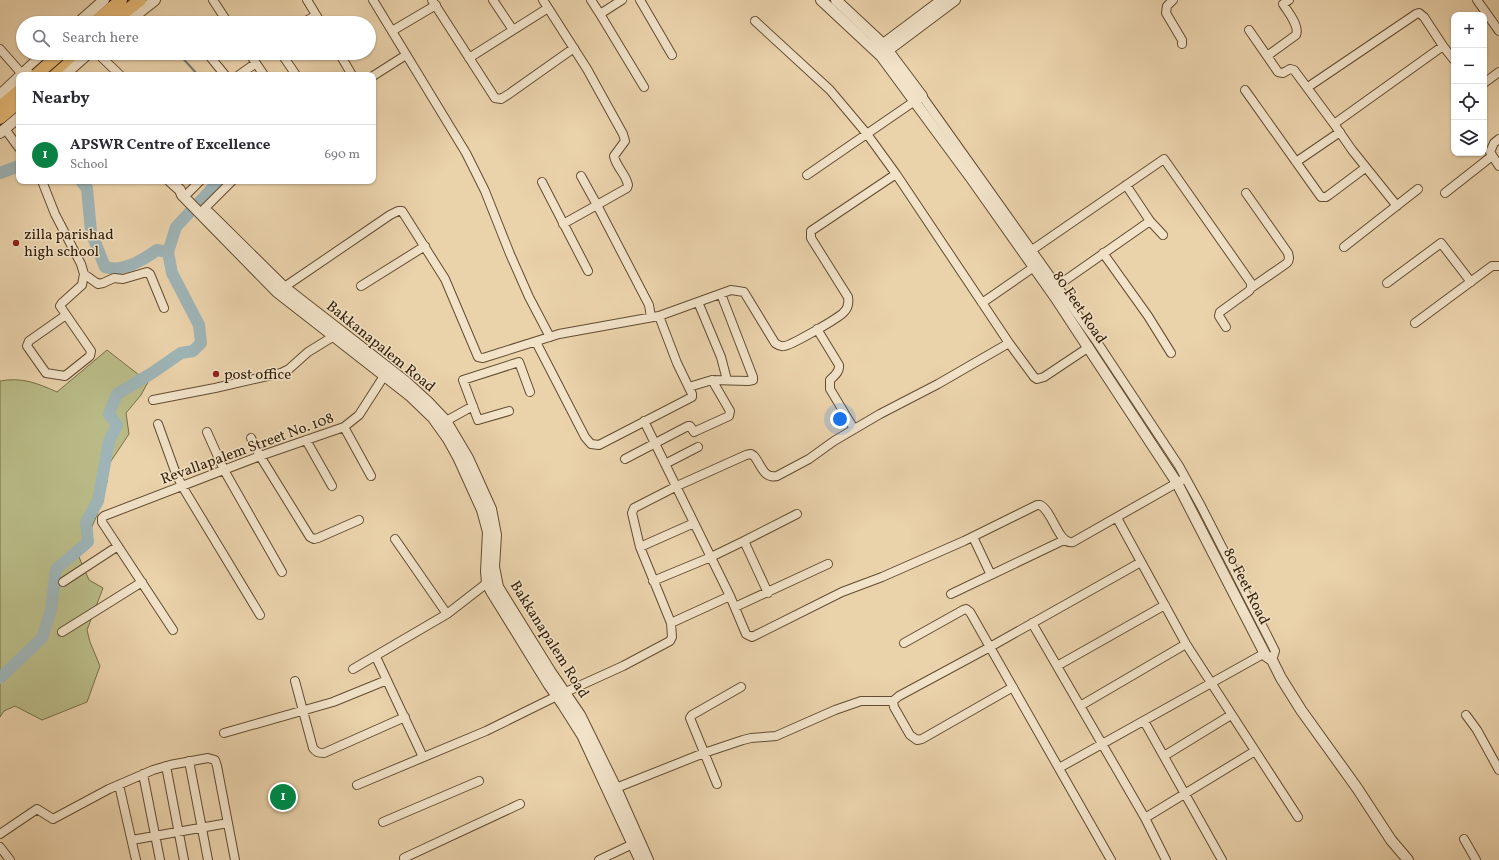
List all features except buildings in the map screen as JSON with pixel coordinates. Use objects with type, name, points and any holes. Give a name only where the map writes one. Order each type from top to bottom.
[{"type":"main road","points":[[102,16],[120,0]]},
{"type":"main road","points":[[120,16],[136,3]]},
{"type":"main road","points":[[39,72],[53,60]]},
{"type":"main road","points":[[52,72],[66,60]]},
{"type":"main road","points":[[0,107],[16,94]]},
{"type":"main road","points":[[2,127],[16,106]]},
{"type":"street","points":[[86,16],[104,0]]},
{"type":"street","points":[[135,16],[155,0]]},
{"type":"street","points":[[213,0],[223,16]]},
{"type":"street","points":[[307,0],[316,15]]},
{"type":"street","points":[[373,0],[466,153],[485,191],[529,297],[550,337]]},
{"type":"street","points":[[493,0],[513,30]]},
{"type":"street","points":[[543,0],[587,69],[624,134],[625,141],[614,156],[615,161],[626,177],[628,185],[627,188],[563,224]]},
{"type":"street","points":[[591,0],[644,87]]},
{"type":"street","points":[[600,14],[622,0]]},
{"type":"street","points":[[640,0],[672,54]]},
{"type":"street","points":[[821,0],[882,50]]},
{"type":"street","points":[[836,0],[882,50]]},
{"type":"street","points":[[882,50],[942,0]]},
{"type":"street","points":[[882,50],[955,0]]},
{"type":"street","points":[[1173,0],[1167,6],[1166,13],[1182,40],[1182,44]]},
{"type":"street","points":[[1477,0],[1498,29]]},
{"type":"street","points":[[1267,56],[1296,35],[1298,31],[1284,1]]},
{"type":"street","points":[[392,31],[434,2],[495,98],[501,99],[574,48]]},
{"type":"street","points":[[469,58],[548,8]]},
{"type":"street","points":[[1308,87],[1419,13],[1424,17],[1451,56]]},
{"type":"street","points":[[755,21],[830,90],[868,134],[1009,343],[1034,377],[1037,379],[1044,377],[1089,347]]},
{"type":"street","points":[[1249,30],[1278,72],[1283,73],[1293,69],[1308,87],[1365,168],[1397,206]]},
{"type":"street","points":[[1334,124],[1443,46]]},
{"type":"street","points":[[0,49],[19,72]]},
{"type":"street","name":"80 Feet Road","points":[[882,50],[919,99],[1182,481],[1268,657],[1301,710],[1392,840],[1408,860]]},
{"type":"street","points":[[376,74],[406,55]]},
{"type":"street","points":[[67,72],[81,60]]},
{"type":"street","points":[[104,60],[117,72]]},
{"type":"street","points":[[213,60],[223,72]]},
{"type":"street","points":[[254,60],[262,72]]},
{"type":"street","points":[[286,60],[294,72]]},
{"type":"street","points":[[343,60],[350,72]]},
{"type":"street","points":[[24,72],[35,62],[46,72]]},
{"type":"street","points":[[243,72],[256,63]]},
{"type":"street","points":[[1487,81],[1499,72]]},
{"type":"street","points":[[0,95],[16,80]]},
{"type":"street","points":[[1245,90],[1319,195],[1323,197],[1329,195],[1365,168]]},
{"type":"street","points":[[644,421],[730,596],[746,634],[750,637],[756,636],[842,592],[882,577],[973,537],[1040,505],[1046,509],[1064,540],[1070,543],[1182,481],[1179,466],[1097,342],[1032,250],[919,99],[807,175]]},
{"type":"street","points":[[16,119],[2,127],[16,144]]},
{"type":"street","points":[[1296,162],[1340,132]]},
{"type":"street","points":[[1499,139],[1490,149],[1492,156],[1499,166]]},
{"type":"street","points":[[1445,193],[1492,156]]},
{"type":"street","points":[[1032,250],[1164,159],[1249,278],[1252,288]]},
{"type":"street","points":[[281,290],[390,215],[398,211],[402,211],[445,279],[478,357],[483,358],[559,334],[655,317],[731,290],[744,292],[775,343],[779,346],[786,346],[843,313],[849,303],[848,297],[812,238],[811,231],[896,174]]},
{"type":"street","points":[[536,342],[585,437],[591,444],[599,445],[692,397],[689,387],[649,305],[581,176]]},
{"type":"street","points":[[542,182],[588,271]]},
{"type":"street","points":[[43,184],[56,214],[81,264],[84,274],[82,285],[60,306],[90,347],[91,353],[66,376],[50,375],[43,371],[27,346],[29,341],[66,315]]},
{"type":"street","points":[[174,184],[201,208],[281,290],[334,336],[409,395],[433,418],[448,439],[469,479],[486,522],[488,532],[486,555],[487,583],[496,602],[561,694],[637,843],[640,860]]},
{"type":"street","points":[[186,194],[197,184]]},
{"type":"street","points":[[201,208],[229,184]]},
{"type":"street","points":[[1126,185],[1150,221],[1163,235]]},
{"type":"street","points":[[1344,247],[1418,189]]},
{"type":"street","points":[[1226,327],[1219,316],[1220,312],[1287,264],[1290,260],[1288,253],[1246,193]]},
{"type":"street","points":[[1057,286],[1150,221]]},
{"type":"street","points":[[1387,283],[1441,243],[1471,282]]},
{"type":"street","points":[[361,286],[425,246]]},
{"type":"street","points":[[1103,253],[1148,316],[1171,353]]},
{"type":"street","points":[[1415,323],[1492,266],[1499,266]]},
{"type":"street","points":[[982,303],[1034,267]]},
{"type":"street","points":[[84,274],[98,284],[114,278],[123,279],[147,272],[150,274],[164,308]]},
{"type":"street","name":"Bakkanapalem Road","points":[[281,290],[405,381],[446,421],[468,458],[491,509],[496,535],[494,567],[498,587],[561,694],[580,715],[616,788],[637,843],[648,860]]},
{"type":"street","points":[[689,387],[712,380],[752,380],[753,377],[721,294]]},
{"type":"street","points":[[698,302],[721,357],[727,380]]},
{"type":"street","points":[[817,329],[840,369],[830,380],[830,389],[854,428]]},
{"type":"street","points":[[153,400],[268,376],[289,369],[304,356],[334,336]]},
{"type":"street","points":[[357,785],[486,731],[561,694],[623,666],[667,643],[672,637],[671,623],[640,547],[632,513],[634,508],[676,486],[746,454],[751,454],[754,456],[765,474],[773,477],[777,476],[809,459],[834,440],[854,428],[938,384],[1009,343]]},
{"type":"street","points":[[509,411],[478,420],[463,380],[519,362],[530,392]]},
{"type":"street","name":"Revallapalem Street No. 108","points":[[118,546],[102,522],[102,518],[107,514],[260,456],[344,428],[359,415],[384,376]]},
{"type":"street","points":[[625,459],[688,426],[696,432],[729,416],[730,411],[712,380]]},
{"type":"street","points":[[446,421],[473,406]]},
{"type":"street","points":[[158,424],[182,486],[260,615]]},
{"type":"street","points":[[344,428],[371,476]]},
{"type":"street","points":[[207,432],[224,470],[282,572]]},
{"type":"street","points":[[252,438],[260,456],[310,537],[314,539],[318,538],[359,520]]},
{"type":"street","points":[[303,441],[332,486]]},
{"type":"street","points":[[665,464],[698,447]]},
{"type":"street","points":[[653,581],[711,557],[797,514]]},
{"type":"street","points":[[1117,518],[1186,644],[1298,817]]},
{"type":"street","points":[[640,547],[694,523]]},
{"type":"street","points":[[973,537],[991,575]]},
{"type":"street","points":[[395,539],[447,614]]},
{"type":"street","points":[[951,594],[1064,540]]},
{"type":"street","points":[[744,541],[768,593]]},
{"type":"street","points":[[63,582],[118,546],[173,630]]},
{"type":"street","points":[[616,788],[704,753],[751,738],[776,736],[834,710],[860,701],[893,702],[899,696],[990,647],[1141,562]]},
{"type":"street","points":[[735,607],[828,564]]},
{"type":"street","points":[[62,632],[142,582]]},
{"type":"street","points":[[353,669],[376,657],[447,614],[487,583]]},
{"type":"street","points":[[671,623],[730,596]]},
{"type":"street","points":[[1057,666],[1165,605]]},
{"type":"street","points":[[904,643],[966,609],[970,612],[1111,860]]},
{"type":"street","points":[[1032,623],[1145,818],[1166,860]]},
{"type":"street","points":[[1080,706],[1186,644]]},
{"type":"street","points":[[376,657],[423,757]]},
{"type":"street","points":[[1059,768],[1211,683],[1268,657]]},
{"type":"street","points":[[224,733],[332,702],[387,680]]},
{"type":"street","points":[[296,681],[302,711],[315,752],[324,753],[405,717]]},
{"type":"street","points":[[717,784],[690,718],[692,715],[741,687]]},
{"type":"street","points":[[893,702],[894,707],[910,735],[918,740],[1013,687]]},
{"type":"street","points":[[1164,756],[1231,714]]},
{"type":"street","points":[[1466,715],[1477,730],[1499,770]]},
{"type":"street","points":[[1144,721],[1222,860]]},
{"type":"street","points":[[1145,818],[1255,751]]},
{"type":"street","points":[[0,834],[37,809],[53,819],[119,784],[143,774],[166,766],[208,758],[215,760],[217,766],[234,860]]},
{"type":"street","points":[[189,761],[208,860]]},
{"type":"street","points":[[166,766],[184,860]]},
{"type":"street","points":[[143,774],[160,860]]},
{"type":"street","points":[[383,822],[479,780]]},
{"type":"street","points":[[119,784],[136,860]]},
{"type":"street","points":[[404,858],[520,804]]},
{"type":"street","points":[[132,840],[228,823]]},
{"type":"street","points":[[1464,839],[1476,860]]},
{"type":"street","points":[[598,860],[637,843]]},
{"type":"street","points":[[0,847],[10,860]]},
{"type":"green space","points":[[107,350],[148,382],[141,395],[126,413],[129,434],[109,464],[107,482],[97,515],[79,557],[89,580],[103,588],[87,630],[90,642],[100,666],[87,702],[42,720],[15,706],[4,711],[0,717],[0,381],[22,380],[57,392]]},
{"type":"waterway","points":[[184,60],[195,72]]},
{"type":"waterway","points":[[0,173],[16,167]]},
{"type":"waterway","points":[[84,184],[87,188],[91,232],[105,267],[125,267],[145,258],[157,250],[168,252]]},
{"type":"waterway","points":[[0,678],[42,638],[51,610],[56,569],[88,542],[86,522],[98,501],[109,441],[117,425],[109,414],[117,394],[181,353],[193,351],[201,343],[199,325],[172,273],[168,252],[176,227],[216,184]]},
{"type":"place","name":"zilla parishad high school","points":[[16,243]]},
{"type":"place","name":"post office","points":[[216,374]]},
{"type":"place","name":"APSWR Centre of Excellence","points":[[283,797]]}]
